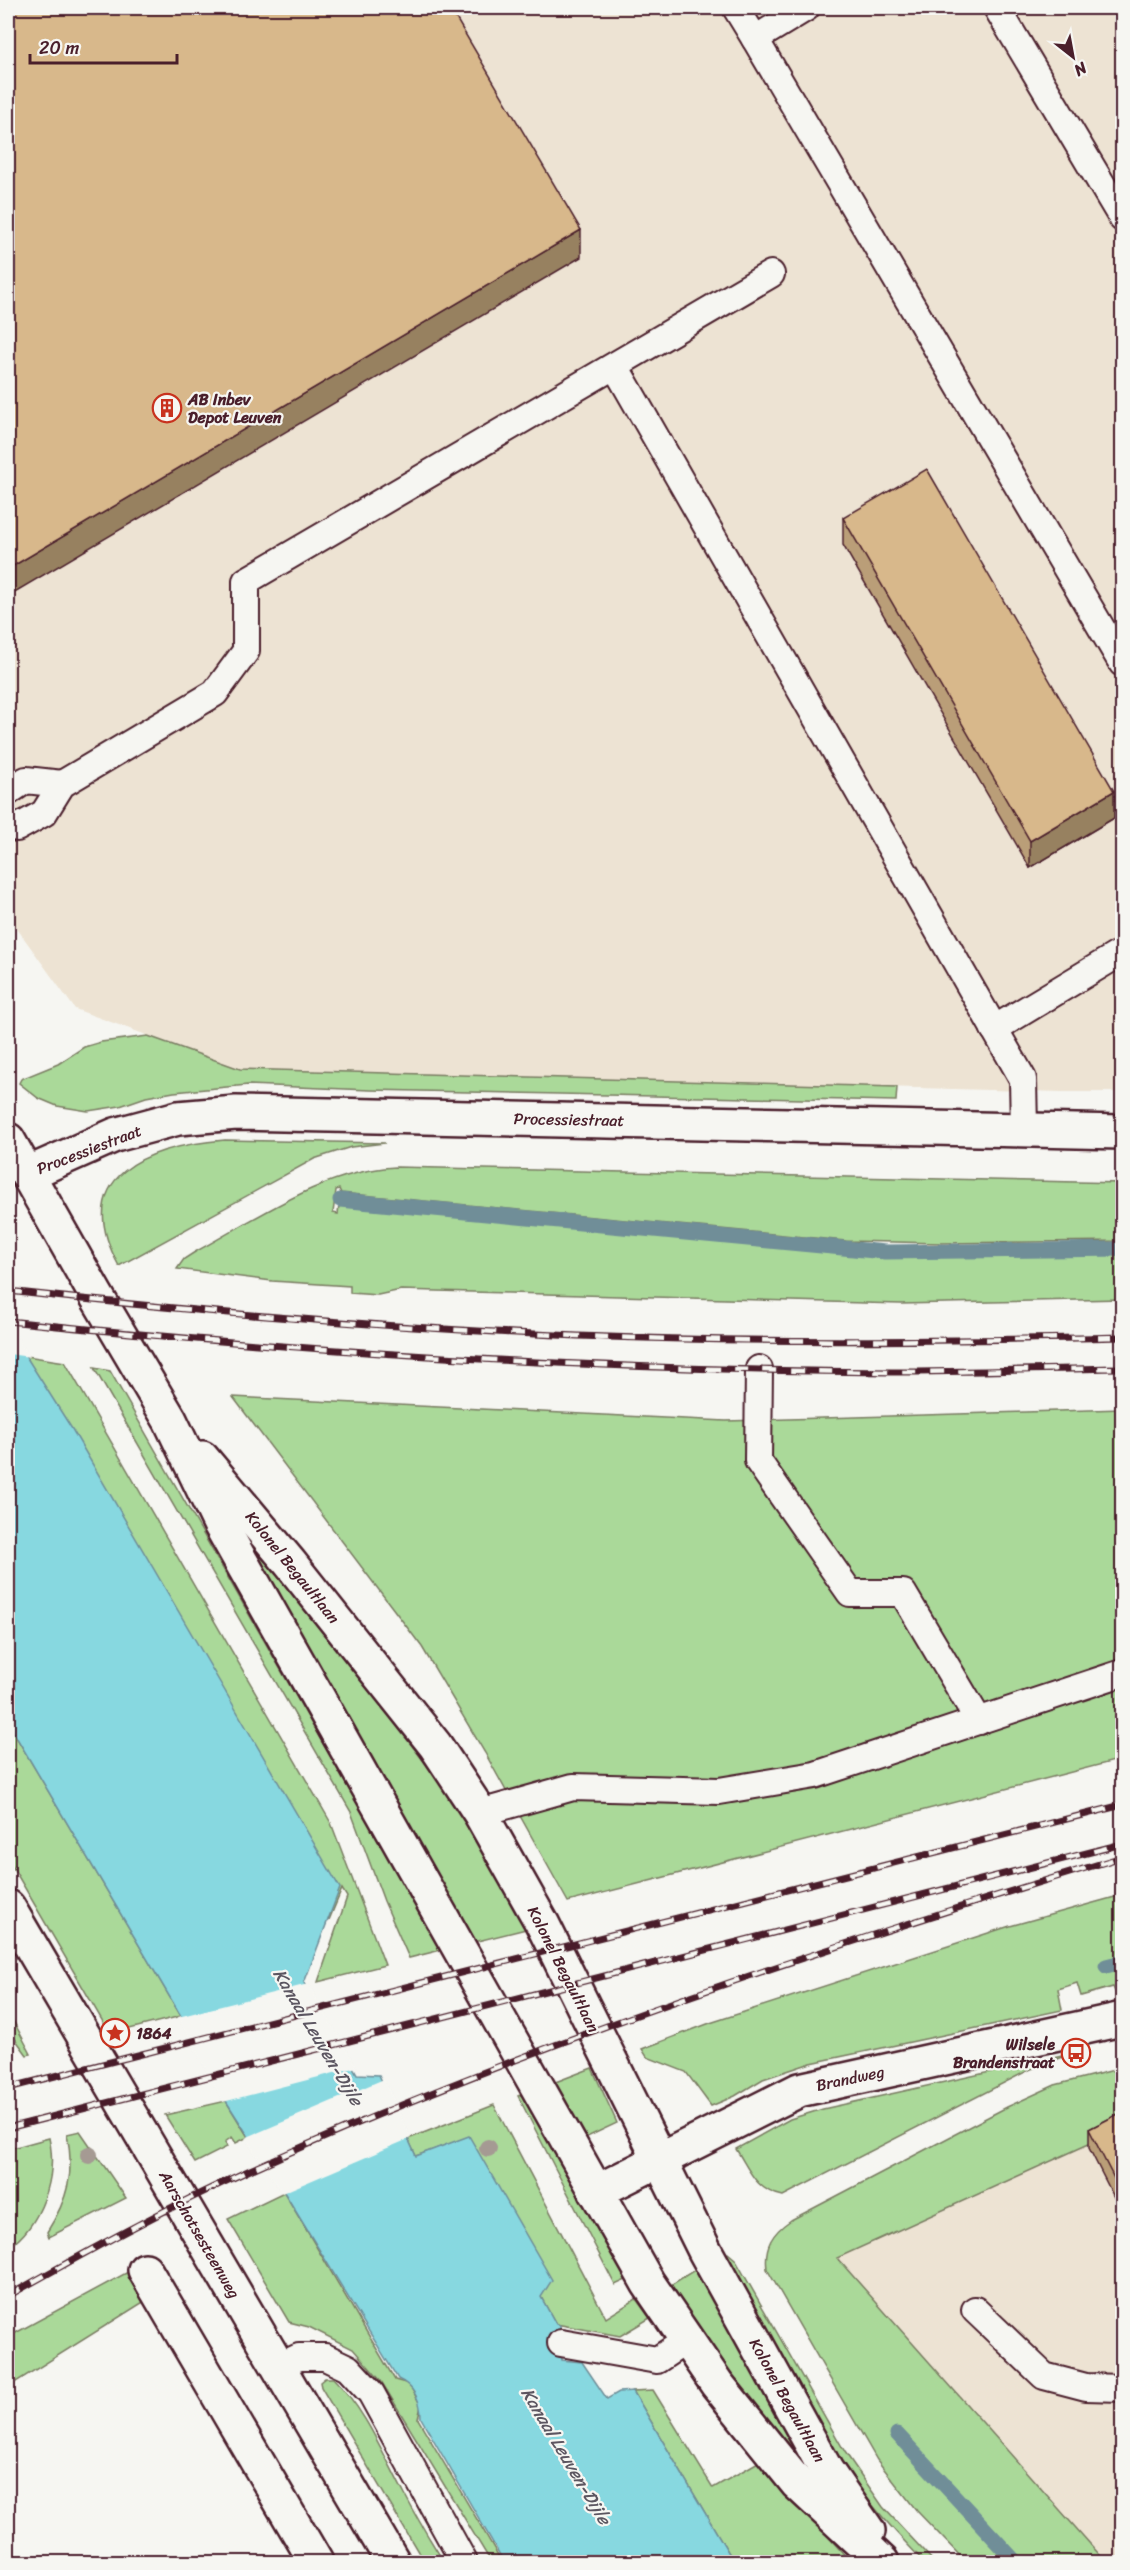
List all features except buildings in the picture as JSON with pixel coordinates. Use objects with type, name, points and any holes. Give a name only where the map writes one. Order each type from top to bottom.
[{"type":"street","name":"Processiestraat","points":[[27,1174],[115,1135],[178,1118],[236,1113],[1122,1132]]},
{"type":"street","name":"Kolonel Begaultlaan","points":[[8,1140],[170,1420],[220,1524],[648,2283],[717,2384],[797,2483],[882,2562]]},
{"type":"street","name":"Kolonel Begaultlaan","points":[[170,1420],[290,1563],[435,1744],[480,1813],[542,1923],[705,2251],[826,2470],[890,2562]]},
{"type":"street","name":"Aarschotsesteenweg","points":[[8,1907],[393,2562]]},
{"type":"street","name":"Brandweg","points":[[596,2192],[799,2090],[1122,2019]]},
{"type":"street","points":[[145,2270],[316,2562]]},
{"type":"lane","points":[[736,8],[1122,663]]},
{"type":"lane","points":[[755,39],[806,8]]},
{"type":"lane","points":[[997,8],[1122,218]]},
{"type":"lane","points":[[8,825],[17,828],[44,813],[62,784],[215,693],[246,651],[246,581],[771,274]]},
{"type":"lane","points":[[615,366],[1023,1079],[1024,1129]]},
{"type":"lane","points":[[8,792],[26,780],[62,784]]},
{"type":"lane","points":[[994,1029],[1122,952]]},
{"type":"lane","points":[[759,1369],[758,1461],[850,1593],[903,1593],[979,1721]]},
{"type":"lane","points":[[480,1813],[573,1787],[719,1791],[815,1775],[1122,1673]]},
{"type":"lane","points":[[975,2310],[1044,2376],[1086,2387],[1122,2388]]},
{"type":"lane","points":[[561,2343],[657,2360],[687,2340]]},
{"type":"lane","points":[[278,2367],[299,2357],[325,2356],[348,2368],[371,2393],[465,2562]]},
{"type":"shaded area","points":[[8,8],[1122,8],[1122,1092],[240,1069],[75,1009],[8,916]]},
{"type":"shaded area","points":[[1122,2129],[1122,2562],[1106,2562],[837,2258]]},
{"type":"green space","points":[[148,1036],[240,1069],[897,1087],[896,1101],[370,1090],[248,1085],[174,1092],[146,1097],[120,1106],[88,1111],[57,1106],[38,1098],[19,1083],[21,1079],[58,1064],[84,1047],[101,1042]]},
{"type":"green space","points":[[225,1140],[385,1143],[351,1147],[314,1159],[119,1266],[106,1234],[104,1208],[111,1187],[125,1171],[145,1158],[169,1149]]},
{"type":"green space","points":[[396,1167],[1122,1183],[1122,1241],[941,1243],[846,1241],[341,1193],[339,1189],[336,1190],[333,1213],[338,1214],[339,1204],[825,1249],[927,1254],[1122,1252],[1122,1299],[901,1304],[401,1290],[378,1295],[350,1293],[350,1286],[272,1281],[177,1269],[184,1259],[195,1252],[291,1198],[342,1177],[369,1170]]},
{"type":"green space","points":[[26,1356],[65,1362],[331,1823],[385,1965],[318,1982],[347,1897],[342,1889],[329,1920]]},
{"type":"green space","points":[[94,1368],[110,1371],[441,1950],[409,1958],[384,1901],[351,1812]]},
{"type":"green space","points":[[233,1397],[726,1421],[1122,1409],[1122,1759],[568,1902],[485,1753],[422,1647]]},
{"type":"green space","points":[[232,1512],[283,1582],[443,1787],[476,1839],[526,1929],[474,1942]]},
{"type":"green space","points":[[8,1723],[181,2016],[110,2034],[8,1859]]},
{"type":"green space","points":[[1122,1895],[1122,1995],[1117,1996],[1113,1987],[1081,1996],[1077,1983],[1058,1989],[1062,2010],[811,2063],[763,2079],[735,2096],[711,2106],[686,2072],[647,2057],[642,2049],[710,2023],[1010,1926]]},
{"type":"green space","points":[[8,2011],[31,2054],[27,2055],[13,2034]]},
{"type":"green space","points":[[1071,2054],[1031,2069],[783,2196],[766,2190],[760,2185],[736,2149],[790,2119],[823,2109]]},
{"type":"green space","points":[[592,2068],[617,2123],[585,2138],[553,2083]]},
{"type":"green space","points":[[1122,2068],[1122,2129],[837,2258],[1106,2562],[966,2562],[917,2511],[877,2460],[767,2269],[768,2247],[774,2235],[791,2220],[1007,2107],[1055,2085]]},
{"type":"green space","points":[[523,2094],[626,2280],[615,2285],[518,2096]]},
{"type":"green space","points":[[226,2101],[248,2137],[236,2143],[232,2137],[225,2142],[227,2147],[195,2163],[165,2115]]},
{"type":"green space","points":[[494,2105],[606,2318],[636,2299],[650,2318],[620,2336],[556,2324],[541,2297],[469,2137],[416,2156],[408,2139]]},
{"type":"green space","points":[[80,2131],[126,2198],[49,2237],[47,2232],[65,2197],[68,2185],[70,2161],[67,2134]]},
{"type":"green space","points":[[49,2138],[51,2168],[44,2199],[30,2227],[8,2248],[8,2153],[12,2152],[12,2148]]},
{"type":"green space","points":[[284,2192],[395,2380],[409,2384],[421,2406],[418,2419],[502,2562],[491,2562],[381,2381],[353,2349],[309,2327],[289,2322],[228,2219]]},
{"type":"green space","points":[[728,2253],[735,2259],[845,2452],[883,2507],[934,2562],[924,2562],[894,2530],[866,2497],[829,2443],[731,2268],[724,2254]]},
{"type":"green space","points":[[696,2269],[804,2463],[801,2465],[714,2354],[669,2286]]},
{"type":"green space","points":[[128,2272],[145,2301],[8,2387],[8,2337]]},
{"type":"green space","points":[[325,2378],[333,2378],[355,2404],[444,2562],[424,2562],[321,2387],[320,2382]]},
{"type":"green space","points":[[653,2390],[713,2488],[760,2461],[851,2562],[734,2562],[633,2391]]},
{"type":"water","name":"Kanaal Leuven-Dijle","points":[[8,1328],[72,1429],[340,1888],[304,1983],[357,2074],[379,2075],[416,2156],[469,2136],[552,2280],[541,2297],[556,2324],[560,2325],[562,2360],[582,2362],[607,2399],[619,2392],[633,2391],[734,2562],[504,2562],[421,2418],[416,2395],[398,2379],[226,2101],[181,2016],[8,1723]]},
{"type":"pier","points":[[8,1325],[10,1326],[30,1357],[8,1354]]},
{"type":"pier","points":[[308,1984],[357,2067],[223,2102],[178,2017]]},
{"type":"pier","points":[[384,2079],[411,2138],[282,2193],[245,2138]]},
{"type":"waterway","points":[[340,1200],[885,1252],[1122,1249]]},
{"type":"waterway","points":[[1106,1966],[1122,1962]]},
{"type":"waterway","points":[[897,2434],[1016,2562]]},
{"type":"railway","points":[[8,1291],[293,1318],[435,1329],[578,1336],[850,1341],[1122,1337]]},
{"type":"railway","points":[[8,1321],[339,1350],[671,1368],[892,1372],[1122,1368]]},
{"type":"railway","points":[[8,2088],[1122,1805]]},
{"type":"railway","points":[[8,2128],[1122,1844]]},
{"type":"railway","points":[[8,2296],[217,2185],[355,2124],[462,2081],[571,2039],[790,1962],[1122,1857]]},
{"type":"place","name":"AB Inbev Depot Leuven","points":[[167,408]]},
{"type":"place","name":"1864","points":[[115,2033]]},
{"type":"place","name":"Wilsele Brandenstraat","points":[[1076,2053]]}]
